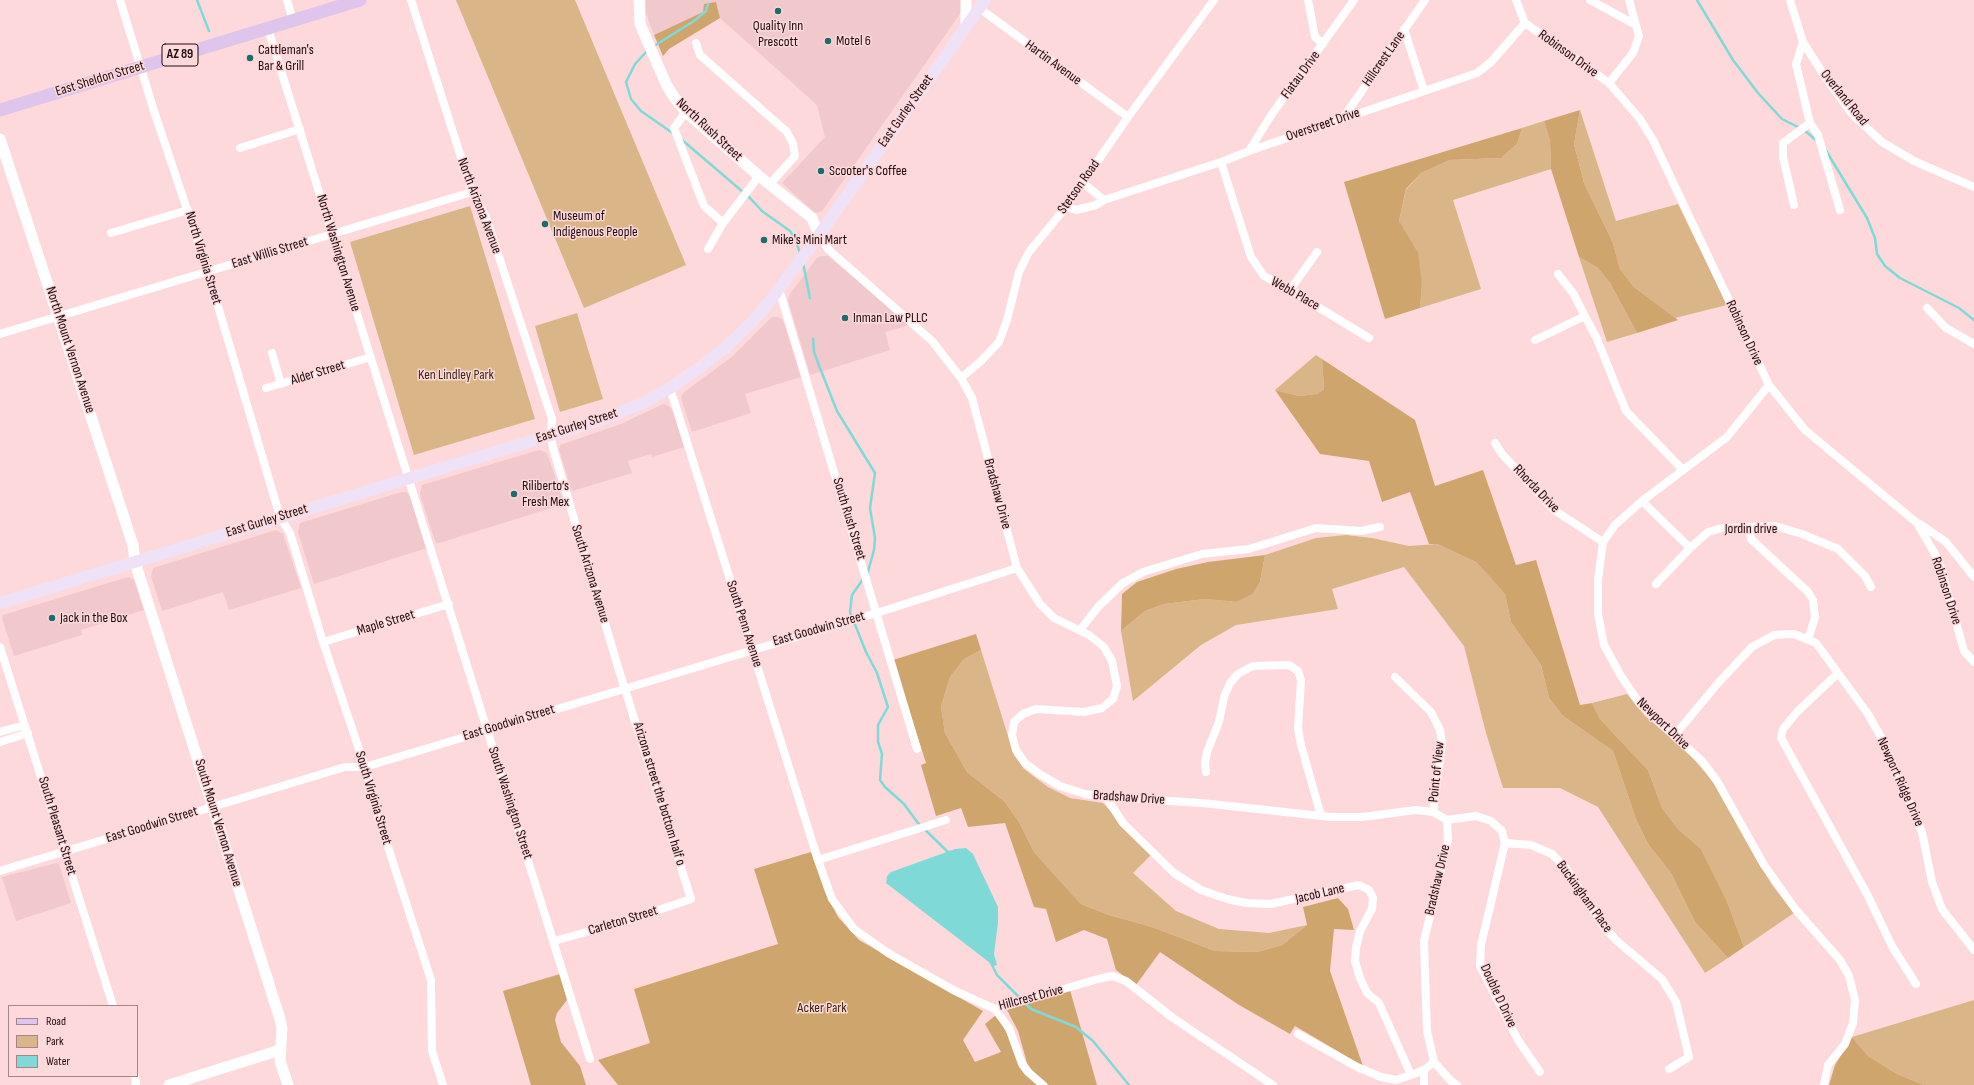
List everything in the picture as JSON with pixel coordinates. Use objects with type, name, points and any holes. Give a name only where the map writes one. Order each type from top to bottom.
[{"type":"main road","name":"East Sheldon Street","points":[[0,110],[360,0]]},
{"type":"main road","name":"East Gurley Street","points":[[0,603],[551,436],[613,415],[645,402],[670,388],[726,347],[752,322],[819,235],[982,4]]},
{"type":"street","name":"North Virginia Street","points":[[120,0],[154,110],[208,272],[280,517]]},
{"type":"street","points":[[287,0],[294,21]]},
{"type":"street","name":"North Arizona Avenue","points":[[411,0],[472,192],[486,217],[552,420],[551,436]]},
{"type":"street","name":"North Rush Street","points":[[639,0],[640,24],[666,84],[674,97],[686,112],[769,185],[812,218],[819,235]]},
{"type":"street","points":[[966,0],[966,26]]},
{"type":"street","name":"Stetson Road","points":[[961,378],[981,361],[999,342],[1007,320],[1019,272],[1029,252],[1066,207],[1128,117],[1214,0]]},
{"type":"street","points":[[1308,0],[1315,37],[1323,44]]},
{"type":"street","name":"Flatau Drive","points":[[1249,151],[1272,114],[1354,0]]},
{"type":"street","name":"Hillcrest Lane","points":[[1343,118],[1425,0]]},
{"type":"street","name":"Robinson Drive","points":[[1516,0],[1525,23],[1609,83],[1640,119],[1653,140],[1769,385],[1805,430],[1917,523],[1939,561],[1964,651],[1974,662]]},
{"type":"street","points":[[1590,0],[1636,25]]},
{"type":"street","points":[[1609,83],[1633,53],[1639,36],[1629,0]]},
{"type":"street","name":"Overland Road","points":[[1790,0],[1803,42],[1827,80],[1852,114],[1882,142],[1914,161],[1974,187]]},
{"type":"street","name":"Hartin Avenue","points":[[982,4],[1128,117]]},
{"type":"street","name":"Overstreet Drive","points":[[1066,207],[1076,210],[1096,205],[1104,200],[1221,162],[1343,118],[1477,73],[1491,62],[1525,23]]},
{"type":"street","name":"North Washington Avenue","points":[[268,28],[409,478]]},
{"type":"street","points":[[1404,29],[1424,91]]},
{"type":"street","points":[[1803,42],[1796,64],[1810,123],[1818,134],[1840,210]]},
{"type":"street","points":[[696,44],[700,54],[787,132],[793,144],[795,156],[769,185]]},
{"type":"street","points":[[686,112],[674,128],[704,206],[723,224]]},
{"type":"street","points":[[1794,205],[1783,157],[1783,143],[1810,123]]},
{"type":"street","points":[[240,148],[300,130]]},
{"type":"street","name":"North Mount Vernon Avenue","points":[[0,139],[133,545],[136,562]]},
{"type":"street","name":"Webb Place","points":[[1221,162],[1250,257],[1264,276],[1369,338]]},
{"type":"street","points":[[708,249],[723,224],[759,176]]},
{"type":"street","points":[[1082,182],[1104,200]]},
{"type":"street","name":"East Willis Street","points":[[0,334],[472,192]]},
{"type":"street","points":[[111,233],[188,210]]},
{"type":"street","name":"Bradshaw Drive","points":[[819,235],[828,249],[932,341],[961,378],[972,398],[1017,568],[1040,604],[1054,618],[1080,630],[1104,647],[1112,661],[1117,686],[1113,699],[1102,708],[1084,712],[1036,709],[1023,714],[1014,722],[1012,735],[1016,750],[1025,763],[1038,773],[1060,786],[1085,794],[1106,797],[1202,803],[1321,816],[1362,817],[1416,810],[1433,812],[1447,820],[1448,840],[1424,941],[1427,1032],[1434,1062],[1450,1080],[1457,1085]]},
{"type":"street","points":[[1290,290],[1318,252]]},
{"type":"street","points":[[1558,274],[1573,293],[1597,339],[1626,411],[1683,470]]},
{"type":"street","name":"South Rush Street","points":[[778,289],[877,612],[917,749]]},
{"type":"street","points":[[1927,308],[1946,328],[1974,344]]},
{"type":"street","points":[[1535,340],[1585,316]]},
{"type":"street","points":[[272,353],[282,384]]},
{"type":"street","name":"Alder Street","points":[[266,388],[371,357]]},
{"type":"street","name":"Newport Drive","points":[[1769,385],[1727,437],[1642,501],[1615,525],[1603,542],[1598,580],[1598,614],[1604,645],[1621,676],[1640,704],[1702,761],[1717,781],[1764,865],[1796,910],[1840,960],[1849,976],[1855,1000],[1853,1023],[1845,1044],[1828,1065],[1824,1085]]},
{"type":"street","name":"South Penn Avenue","points":[[670,388],[818,860]]},
{"type":"street","name":"South Arizona Avenue","points":[[551,436],[553,448],[626,688]]},
{"type":"street","name":"Rhorda Drive","points":[[1495,443],[1502,454],[1554,510],[1603,542]]},
{"type":"street","name":"South Washington Street","points":[[409,478],[590,1058]]},
{"type":"street","points":[[1642,501],[1690,548]]},
{"type":"street","name":"South Virginia Street","points":[[280,517],[290,533],[323,642],[365,767],[379,819],[431,980],[432,1051],[443,1085]]},
{"type":"street","points":[[1917,523],[1946,542],[1974,577]]},
{"type":"street","name":"Jordin drive","points":[[1656,584],[1690,548],[1708,532],[1722,528],[1775,526],[1802,534],[1838,549],[1865,576],[1871,587]]},
{"type":"street","points":[[1080,630],[1098,607],[1123,583],[1143,572],[1202,554],[1249,549],[1316,528],[1361,531],[1380,527]]},
{"type":"street","points":[[1749,527],[1751,539],[1808,592],[1814,600],[1815,617],[1808,640]]},
{"type":"street","name":"South Mount Vernon Avenue","points":[[136,562],[280,1019],[282,1029],[280,1061],[288,1085]]},
{"type":"street","name":"East Goodwin Street","points":[[0,871],[345,767],[365,767],[877,612],[1017,568]]},
{"type":"street","name":"Maple Street","points":[[323,642],[449,604]]},
{"type":"street","name":"Newport Ridge Drive","points":[[1674,736],[1719,682],[1752,647],[1774,635],[1794,634],[1816,643],[1868,714],[1881,737],[1922,832],[1932,882],[1942,909],[1964,940],[1974,950]]},
{"type":"street","name":"South Pleasant Street","points":[[0,647],[113,1005]]},
{"type":"street","points":[[1206,772],[1205,763],[1207,752],[1219,722],[1224,697],[1230,683],[1238,674],[1253,666],[1289,665],[1298,671],[1302,680],[1298,729],[1321,816]]},
{"type":"street","points":[[1838,673],[1797,712],[1783,729],[1781,738],[1867,894],[1893,948],[1916,984]]},
{"type":"street","name":"Point of View","points":[[1395,677],[1431,712],[1440,730],[1442,744],[1433,812]]},
{"type":"street","name":"Arizona street the bottom half o","points":[[626,688],[691,899]]},
{"type":"street","points":[[0,732],[25,724]]},
{"type":"street","points":[[0,742],[28,733]]},
{"type":"street","name":"Jacob Lane","points":[[1106,797],[1123,823],[1168,867],[1201,890],[1227,899],[1246,903],[1270,904],[1359,885],[1368,890],[1373,898],[1372,909],[1360,931],[1356,948],[1355,962],[1367,993],[1379,1003],[1412,1075]]},
{"type":"street","points":[[1447,820],[1476,816],[1491,821],[1502,832],[1504,844]]},
{"type":"street","points":[[818,860],[946,820]]},
{"type":"street","name":"Buckingham Place","points":[[1504,844],[1531,845],[1552,854],[1565,867],[1604,927],[1617,941],[1662,979],[1676,1002],[1689,1057],[1669,1069]]},
{"type":"street","name":"Double D Drive","points":[[1504,844],[1481,944],[1480,966],[1518,1040],[1540,1072]]},
{"type":"street","name":"Hillcrest Drive","points":[[818,860],[832,899],[854,929],[888,953],[956,991],[995,1009],[1112,976],[1126,981],[1173,1018],[1273,1085]]},
{"type":"street","name":"Carleton Street","points":[[554,942],[626,921],[691,899]]},
{"type":"street","points":[[995,1009],[1009,1028],[1022,1064],[1028,1072],[1043,1085]]},
{"type":"street","points":[[1298,1034],[1357,1067],[1381,1077],[1396,1080],[1424,1070],[1434,1062]]},
{"type":"street","points":[[169,1085],[280,1050]]},
{"type":"street","points":[[1424,1070],[1424,1085]]},
{"type":"shaded area","points":[[646,0],[964,0],[962,11],[822,211],[817,213],[782,183],[825,137],[817,105],[720,18],[716,2],[703,12],[654,35],[646,13]]},
{"type":"shaded area","points":[[821,256],[828,256],[910,325],[885,332],[890,350],[810,375],[788,300],[790,294],[817,258]]},
{"type":"shaded area","points":[[772,317],[778,317],[783,320],[801,377],[745,394],[751,413],[692,432],[681,398],[683,393],[733,356]]},
{"type":"shaded area","points":[[663,404],[672,409],[684,447],[652,457],[651,454],[628,461],[632,473],[572,491],[559,450],[560,445],[621,424]]},
{"type":"shaded area","points":[[539,450],[547,453],[564,504],[436,544],[420,494],[422,485]]},
{"type":"shaded area","points":[[406,492],[410,495],[427,548],[314,584],[298,532],[300,523]]},
{"type":"shaded area","points":[[276,530],[283,534],[301,588],[229,610],[223,592],[162,611],[151,576],[153,568]]},
{"type":"shaded area","points":[[128,577],[133,579],[135,583],[144,610],[81,630],[82,635],[14,656],[2,618],[3,615]]},
{"type":"shaded area","points":[[56,863],[59,864],[71,903],[16,921],[2,877]]},
{"type":"green space","points":[[456,0],[575,0],[686,265],[584,308]]},
{"type":"green space","points":[[716,2],[720,18],[669,49],[663,56],[654,35],[703,12],[704,4]]},
{"type":"green space","points":[[1580,110],[1616,221],[1678,204],[1727,305],[1675,318],[1634,287],[1620,269],[1613,243],[1584,183],[1574,144]]},
{"type":"green space","points":[[1580,110],[1574,144],[1584,183],[1613,243],[1620,269],[1634,287],[1678,320],[1637,333],[1610,283],[1598,268],[1579,257],[1551,169],[1550,141],[1544,121]]},
{"type":"green space","points":[[1544,121],[1550,141],[1551,169],[1453,200],[1481,289],[1420,308],[1422,285],[1399,221],[1406,190],[1421,173],[1450,160],[1501,158],[1517,144],[1522,128]]},
{"type":"green space","points":[[1522,128],[1517,144],[1501,158],[1450,160],[1421,173],[1406,189],[1399,221],[1418,253],[1422,285],[1420,308],[1385,319],[1344,182]]},
{"type":"green space","name":"Ken Lindley Park","points":[[470,206],[535,419],[414,455],[350,242]]},
{"type":"green space","points":[[1579,257],[1598,268],[1610,283],[1637,333],[1607,342]]},
{"type":"green space","points":[[577,313],[603,399],[560,412],[535,326]]},
{"type":"green space","points":[[1316,355],[1322,359],[1324,389],[1317,394],[1299,396],[1275,390]]},
{"type":"green space","points":[[1322,359],[1415,420],[1435,486],[1483,470],[1516,565],[1536,560],[1580,705],[1592,703],[1600,719],[1648,770],[1662,808],[1678,829],[1701,849],[1726,899],[1744,947],[1728,958],[1695,922],[1671,873],[1648,844],[1636,819],[1613,751],[1563,716],[1549,698],[1541,665],[1511,622],[1505,594],[1476,562],[1437,544],[1429,544],[1410,492],[1382,502],[1369,461],[1320,454],[1275,390],[1299,396],[1317,394],[1324,389]]},
{"type":"green space","points":[[1346,535],[1372,538],[1409,546],[1437,544],[1476,562],[1505,594],[1511,622],[1541,665],[1549,698],[1563,716],[1613,751],[1636,819],[1648,844],[1671,873],[1695,922],[1728,958],[1705,973],[1598,807],[1560,788],[1503,788],[1486,733],[1464,646],[1404,567],[1332,589],[1338,609],[1236,625],[1201,645],[1133,701],[1121,631],[1145,611],[1164,604],[1205,599],[1237,602],[1253,594],[1260,582],[1265,555],[1316,538]]},
{"type":"green space","points":[[1265,555],[1260,582],[1253,594],[1237,602],[1205,599],[1164,604],[1145,611],[1121,631],[1122,594],[1137,582],[1176,569],[1208,562]]},
{"type":"green space","points":[[976,634],[981,650],[964,659],[950,677],[941,707],[945,733],[967,772],[1005,802],[1019,822],[1034,852],[1081,904],[1109,915],[1152,927],[1215,951],[1257,952],[1282,945],[1307,925],[1303,907],[1338,898],[1348,909],[1354,930],[1334,929],[1330,971],[1363,1066],[1295,1026],[1290,1034],[1239,1005],[1160,952],[1136,985],[1116,970],[1107,939],[1084,930],[1056,942],[1046,909],[1034,907],[1005,823],[968,827],[961,808],[936,816],[921,765],[926,763],[893,660]]},
{"type":"green space","points":[[981,650],[1014,755],[1024,769],[1048,787],[1070,798],[1103,803],[1151,855],[1133,873],[1176,911],[1219,929],[1269,933],[1307,925],[1282,945],[1257,952],[1215,951],[1152,927],[1109,915],[1081,904],[1034,852],[1019,822],[1005,802],[967,772],[945,733],[941,707],[950,677],[964,659]]},
{"type":"green space","points":[[1627,694],[1644,715],[1689,754],[1712,780],[1772,885],[1794,913],[1744,947],[1726,899],[1701,849],[1678,829],[1662,808],[1648,770],[1600,719],[1592,703]]},
{"type":"green space","name":"Acker Park","points":[[811,852],[825,892],[838,917],[859,940],[983,1011],[963,1040],[975,1062],[1001,1052],[985,1024],[996,1015],[1038,1085],[618,1085],[598,1060],[650,1043],[634,989],[778,944],[754,869]]},
{"type":"green space","points":[[560,974],[567,1000],[557,1013],[555,1020],[561,1042],[580,1066],[586,1085],[531,1085],[503,991]]},
{"type":"green space","points":[[1070,990],[1097,1085],[1049,1085],[1035,1075],[1027,1063],[1018,1031],[1007,1010]]},
{"type":"green space","points":[[1974,1000],[1974,1085],[1924,1085],[1897,1074],[1868,1056],[1852,1037]]},
{"type":"green space","points":[[1852,1037],[1868,1056],[1897,1074],[1924,1085],[1829,1085],[1835,1065]]},
{"type":"water","points":[[966,848],[973,854],[998,907],[998,923],[994,954],[997,965],[994,966],[886,883],[887,876],[891,872],[955,849]]},
{"type":"waterway","points":[[197,0],[209,31]]},
{"type":"waterway","points":[[1697,0],[1733,60],[1758,93],[1782,119],[1800,128]]},
{"type":"waterway","points":[[654,46],[694,21],[706,11],[708,4]]},
{"type":"waterway","points":[[648,50],[635,64],[626,82],[631,99],[641,111],[674,134]]},
{"type":"waterway","points":[[1804,130],[1817,141]]},
{"type":"waterway","points":[[681,139],[750,198],[762,211],[790,231],[795,238],[800,253]]},
{"type":"waterway","points":[[1825,149],[1867,218],[1875,238],[1877,254],[1885,266],[1900,278],[1959,308],[1974,320]]},
{"type":"waterway","points":[[803,263],[810,298]]},
{"type":"waterway","points":[[813,339],[814,352],[837,411],[875,473],[870,508],[875,538],[874,550],[867,575]]},
{"type":"waterway","points":[[863,579],[852,595],[850,612],[866,652],[877,673],[888,707],[878,725],[878,742],[882,754],[880,780],[885,787],[904,804],[918,823],[949,853]]},
{"type":"waterway","points":[[989,959],[997,975],[1031,1009],[1076,1027],[1093,1041],[1129,1085]]},
{"type":"place","name":"Quality Inn Prescott","points":[[778,11]]},
{"type":"place","name":"Motel 6","points":[[828,41]]},
{"type":"place","name":"Cattleman's Bar & Grill","points":[[250,58]]},
{"type":"place","name":"Scooter's Coffee","points":[[821,171]]},
{"type":"place","name":"Museum of Indigenous People","points":[[545,224]]},
{"type":"place","name":"Mike's Mini Mart","points":[[764,240]]},
{"type":"place","name":"Inman Law PLLC","points":[[845,318]]},
{"type":"place","name":"Riliberto’s Fresh Mex","points":[[514,494]]},
{"type":"place","name":"Jack in the Box","points":[[52,618]]}]
